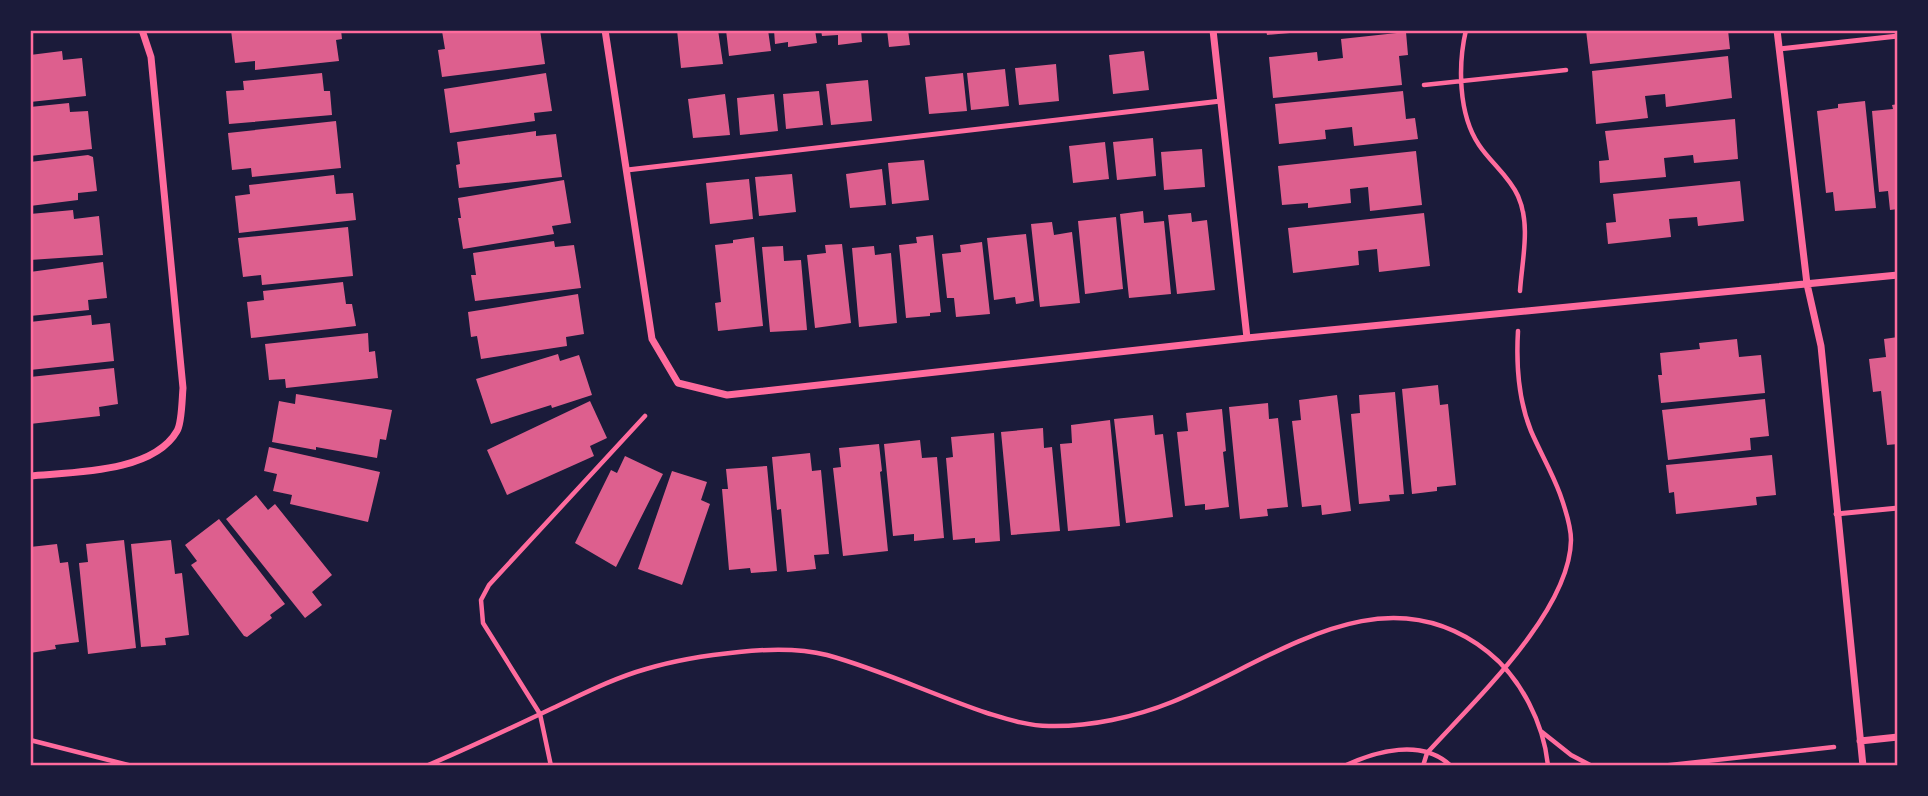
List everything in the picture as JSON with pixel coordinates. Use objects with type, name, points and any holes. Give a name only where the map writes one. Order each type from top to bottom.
[{"type":"street","points":[[30,476],[112,468],[151,457],[178,430],[183,388],[151,57],[142,30]]},
{"type":"street","points":[[605,30],[652,338],[677,383],[727,395],[1247,338],[1898,275]]},
{"type":"street","points":[[1213,30],[1247,338]]},
{"type":"street","points":[[1777,30],[1807,284],[1821,346],[1863,766]]},
{"type":"street","points":[[1860,741],[1898,737]]},
{"type":"lane","points":[[1779,48],[1898,36]]},
{"type":"lane","points":[[627,170],[1221,101]]},
{"type":"lane","points":[[1836,514],[1898,508]]},
{"type":"path","points":[[1466,30],[1462,55],[1465,106],[1478,144],[1507,177],[1518,196],[1524,217],[1521,284]]},
{"type":"path","points":[[1424,85],[1566,70]]},
{"type":"path","points":[[1423,766],[1427,753],[1506,666],[1545,615],[1559,586],[1571,540],[1559,492],[1523,409],[1517,366],[1518,338]]},
{"type":"path","points":[[551,766],[540,714],[483,623],[481,600],[489,585],[645,416]]},
{"type":"path","points":[[426,766],[643,669],[716,654],[769,649],[823,654],[873,669],[961,704],[1016,722],[1048,726],[1132,716],[1172,702],[1294,642],[1339,625],[1369,618],[1411,620],[1448,628],[1474,641],[1506,666],[1541,731],[1548,766]]},
{"type":"path","points":[[1541,731],[1571,755],[1592,766]]},
{"type":"path","points":[[30,740],[132,766]]},
{"type":"path","points":[[1661,766],[1834,747]]},
{"type":"path","points":[[1344,766],[1387,750],[1427,753],[1444,759],[1451,766]]},
{"type":"building","points":[[231,30],[341,30],[342,39],[336,40],[339,61],[255,70],[255,61],[235,63]]},
{"type":"building","points":[[540,30],[545,64],[442,77],[438,50],[445,49],[442,31]]},
{"type":"building","points":[[677,30],[718,30],[723,64],[681,68]]},
{"type":"building","points":[[726,30],[768,30],[771,51],[729,56]]},
{"type":"building","points":[[774,30],[815,30],[817,43],[788,47],[788,42],[775,44]]},
{"type":"building","points":[[821,30],[861,30],[862,42],[838,45],[838,35],[822,36]]},
{"type":"building","points":[[887,30],[908,30],[910,45],[889,47]]},
{"type":"building","points":[[1266,30],[1301,30],[1301,32],[1267,35]]},
{"type":"building","points":[[1586,30],[1728,30],[1730,49],[1590,64]]},
{"type":"building","points":[[1406,32],[1408,55],[1399,56],[1402,85],[1273,98],[1269,57],[1317,52],[1318,61],[1343,58],[1341,39]]},
{"type":"building","points":[[62,51],[63,60],[82,58],[86,96],[30,102],[30,55]]},
{"type":"building","points":[[1144,51],[1149,90],[1113,94],[1109,55]]},
{"type":"building","points":[[1728,56],[1732,98],[1666,107],[1665,94],[1645,96],[1648,118],[1596,124],[1592,71]]},
{"type":"building","points":[[1056,64],[1059,101],[1019,105],[1015,68]]},
{"type":"building","points":[[1005,69],[1009,106],[971,110],[967,73]]},
{"type":"building","points":[[322,73],[324,91],[330,91],[332,115],[229,124],[226,91],[244,90],[243,81]]},
{"type":"building","points":[[546,73],[552,111],[534,113],[535,121],[450,133],[444,89]]},
{"type":"building","points":[[963,73],[967,111],[929,114],[925,77]]},
{"type":"building","points":[[868,80],[872,121],[831,125],[826,84]]},
{"type":"building","points":[[819,91],[823,125],[786,129],[783,94]]},
{"type":"building","points":[[1403,91],[1406,119],[1415,118],[1418,139],[1354,146],[1352,127],[1325,130],[1326,139],[1279,144],[1275,104]]},
{"type":"building","points":[[725,94],[730,135],[693,138],[688,99]]},
{"type":"building","points":[[774,94],[778,131],[740,135],[737,98]]},
{"type":"building","points":[[1865,101],[1876,208],[1835,211],[1833,192],[1826,193],[1817,111],[1838,108],[1838,104]]},
{"type":"building","points":[[69,103],[70,112],[88,111],[92,149],[30,156],[30,107]]},
{"type":"building","points":[[1898,104],[1898,209],[1890,210],[1888,191],[1879,192],[1872,111],[1893,109],[1892,105]]},
{"type":"building","points":[[1735,119],[1738,159],[1694,163],[1693,155],[1664,158],[1666,177],[1600,183],[1599,161],[1609,160],[1605,131]]},
{"type":"building","points":[[336,121],[341,168],[252,177],[251,168],[232,170],[228,133]]},
{"type":"building","points":[[536,131],[536,136],[556,134],[562,177],[459,188],[457,142]]},
{"type":"building","points":[[1153,138],[1156,176],[1117,180],[1113,142]]},
{"type":"building","points":[[1105,142],[1109,179],[1073,183],[1069,146]]},
{"type":"building","points":[[1202,149],[1205,187],[1164,190],[1161,152]]},
{"type":"building","points":[[1416,151],[1422,205],[1370,211],[1368,187],[1350,189],[1351,203],[1308,208],[1308,203],[1282,205],[1278,166]]},
{"type":"building","points":[[88,155],[93,157],[97,191],[78,193],[78,200],[30,206],[30,162]]},
{"type":"building","points":[[924,160],[929,200],[892,204],[888,163]]},
{"type":"building","points":[[882,169],[886,205],[850,208],[846,174]]},
{"type":"building","points":[[792,174],[796,212],[759,216],[755,177]]},
{"type":"building","points":[[334,175],[336,194],[353,193],[356,220],[239,233],[235,196],[250,194],[249,185]]},
{"type":"building","points":[[749,179],[753,219],[710,224],[706,183]]},
{"type":"building","points":[[564,180],[571,223],[552,226],[554,234],[463,249],[458,198]]},
{"type":"building","points":[[1740,181],[1744,221],[1698,226],[1697,217],[1669,219],[1671,237],[1608,244],[1606,223],[1616,222],[1613,194]]},
{"type":"building","points":[[73,210],[74,219],[99,216],[103,255],[30,260],[30,214]]},
{"type":"building","points":[[1143,211],[1144,223],[1164,221],[1171,294],[1129,298],[1120,214]]},
{"type":"building","points":[[1191,213],[1192,222],[1207,220],[1215,290],[1177,294],[1168,215]]},
{"type":"building","points":[[1424,213],[1430,266],[1379,272],[1377,249],[1358,251],[1359,265],[1293,273],[1288,228]]},
{"type":"building","points":[[1116,217],[1123,289],[1085,294],[1078,221]]},
{"type":"building","points":[[1052,222],[1054,235],[1072,232],[1080,303],[1040,307],[1031,224]]},
{"type":"building","points":[[348,227],[353,276],[262,285],[261,275],[243,277],[238,238]]},
{"type":"building","points":[[1026,234],[1034,301],[1016,304],[1015,297],[994,300],[987,238]]},
{"type":"building","points":[[933,235],[941,312],[906,318],[899,245],[917,243],[916,237]]},
{"type":"building","points":[[754,237],[763,326],[718,331],[715,303],[721,302],[715,245]]},
{"type":"building","points":[[554,241],[555,247],[574,245],[581,288],[475,301],[471,275],[476,275],[473,253]]},
{"type":"building","points":[[982,242],[990,314],[956,317],[954,298],[947,298],[942,254],[961,252],[960,245]]},
{"type":"building","points":[[842,244],[851,323],[815,328],[807,255],[826,253],[825,245]]},
{"type":"building","points":[[783,246],[784,261],[801,260],[807,330],[770,332],[762,247]]},
{"type":"building","points":[[874,246],[875,255],[891,253],[897,323],[859,327],[852,248]]},
{"type":"building","points":[[103,262],[107,298],[88,300],[89,310],[30,316],[30,272]]},
{"type":"building","points":[[343,282],[346,304],[352,304],[356,326],[251,338],[247,302],[264,300],[263,291]]},
{"type":"building","points":[[578,294],[584,334],[566,337],[567,346],[481,359],[477,336],[471,337],[468,312]]},
{"type":"building","points":[[91,315],[92,325],[110,323],[114,361],[30,370],[30,322]]},
{"type":"building","points":[[368,333],[369,352],[375,351],[378,378],[286,388],[285,379],[269,380],[265,344]]},
{"type":"building","points":[[1898,337],[1898,444],[1887,445],[1881,391],[1873,392],[1869,359],[1886,357],[1884,339]]},
{"type":"building","points":[[1737,339],[1739,357],[1761,355],[1765,393],[1661,403],[1658,375],[1662,375],[1660,353],[1700,349],[1699,343]]},
{"type":"building","points":[[558,354],[560,361],[579,355],[592,395],[491,424],[476,379]]},
{"type":"building","points":[[114,368],[118,404],[99,407],[100,416],[30,424],[30,377]]},
{"type":"building","points":[[1438,385],[1440,405],[1448,404],[1456,485],[1412,494],[1402,389]]},
{"type":"building","points":[[1395,392],[1404,494],[1389,495],[1390,501],[1359,504],[1351,414],[1360,413],[1359,395]]},
{"type":"building","points":[[296,394],[392,410],[386,440],[380,439],[377,458],[272,442],[279,401],[295,404]]},
{"type":"building","points":[[1337,395],[1351,511],[1322,515],[1321,505],[1302,507],[1292,421],[1301,420],[1299,400]]},
{"type":"building","points":[[1765,399],[1769,436],[1750,438],[1751,450],[1668,460],[1662,410]]},
{"type":"building","points":[[590,401],[607,438],[590,446],[594,456],[507,495],[487,450]]},
{"type":"building","points":[[1268,403],[1269,419],[1278,418],[1288,507],[1267,509],[1268,516],[1240,519],[1229,407]]},
{"type":"building","points":[[1222,409],[1229,507],[1205,510],[1205,504],[1185,506],[1177,432],[1188,431],[1186,413]]},
{"type":"building","points":[[1153,415],[1155,435],[1163,434],[1173,517],[1126,523],[1114,419]]},
{"type":"building","points":[[1110,420],[1120,526],[1068,531],[1060,444],[1072,443],[1071,425]]},
{"type":"building","points":[[1043,428],[1044,448],[1052,447],[1060,531],[1011,535],[1001,432]]},
{"type":"building","points":[[994,433],[1000,541],[975,543],[975,538],[953,540],[946,458],[953,457],[951,437]]},
{"type":"building","points":[[920,440],[922,458],[937,457],[944,538],[914,541],[914,534],[893,536],[884,444]]},
{"type":"building","points":[[879,444],[888,551],[843,556],[833,468],[841,467],[839,448]]},
{"type":"building","points":[[269,447],[380,472],[368,522],[290,504],[292,495],[273,491],[277,474],[264,471]]},
{"type":"building","points":[[810,453],[812,471],[821,470],[829,554],[814,555],[816,569],[787,572],[781,509],[777,510],[772,457]]},
{"type":"building","points":[[1772,455],[1776,495],[1756,497],[1757,505],[1676,514],[1674,492],[1669,493],[1666,465]]},
{"type":"building","points":[[625,456],[663,474],[616,567],[575,543],[611,470],[617,473]]},
{"type":"building","points":[[767,466],[777,571],[751,573],[750,568],[729,570],[722,489],[728,489],[726,469]]},
{"type":"building","points":[[672,471],[707,482],[701,500],[710,504],[682,585],[638,569]]},
{"type":"building","points":[[256,495],[268,510],[275,504],[332,575],[312,592],[322,605],[305,618],[226,519]]},
{"type":"building","points":[[219,519],[285,604],[247,637],[191,565],[197,561],[185,545]]},
{"type":"building","points":[[124,540],[136,648],[88,654],[79,563],[88,562],[86,544]]},
{"type":"building","points":[[171,540],[175,574],[182,573],[189,635],[165,638],[166,645],[141,647],[131,544]]},
{"type":"building","points":[[57,544],[60,563],[68,562],[79,642],[55,645],[56,649],[30,653],[30,547]]}]
